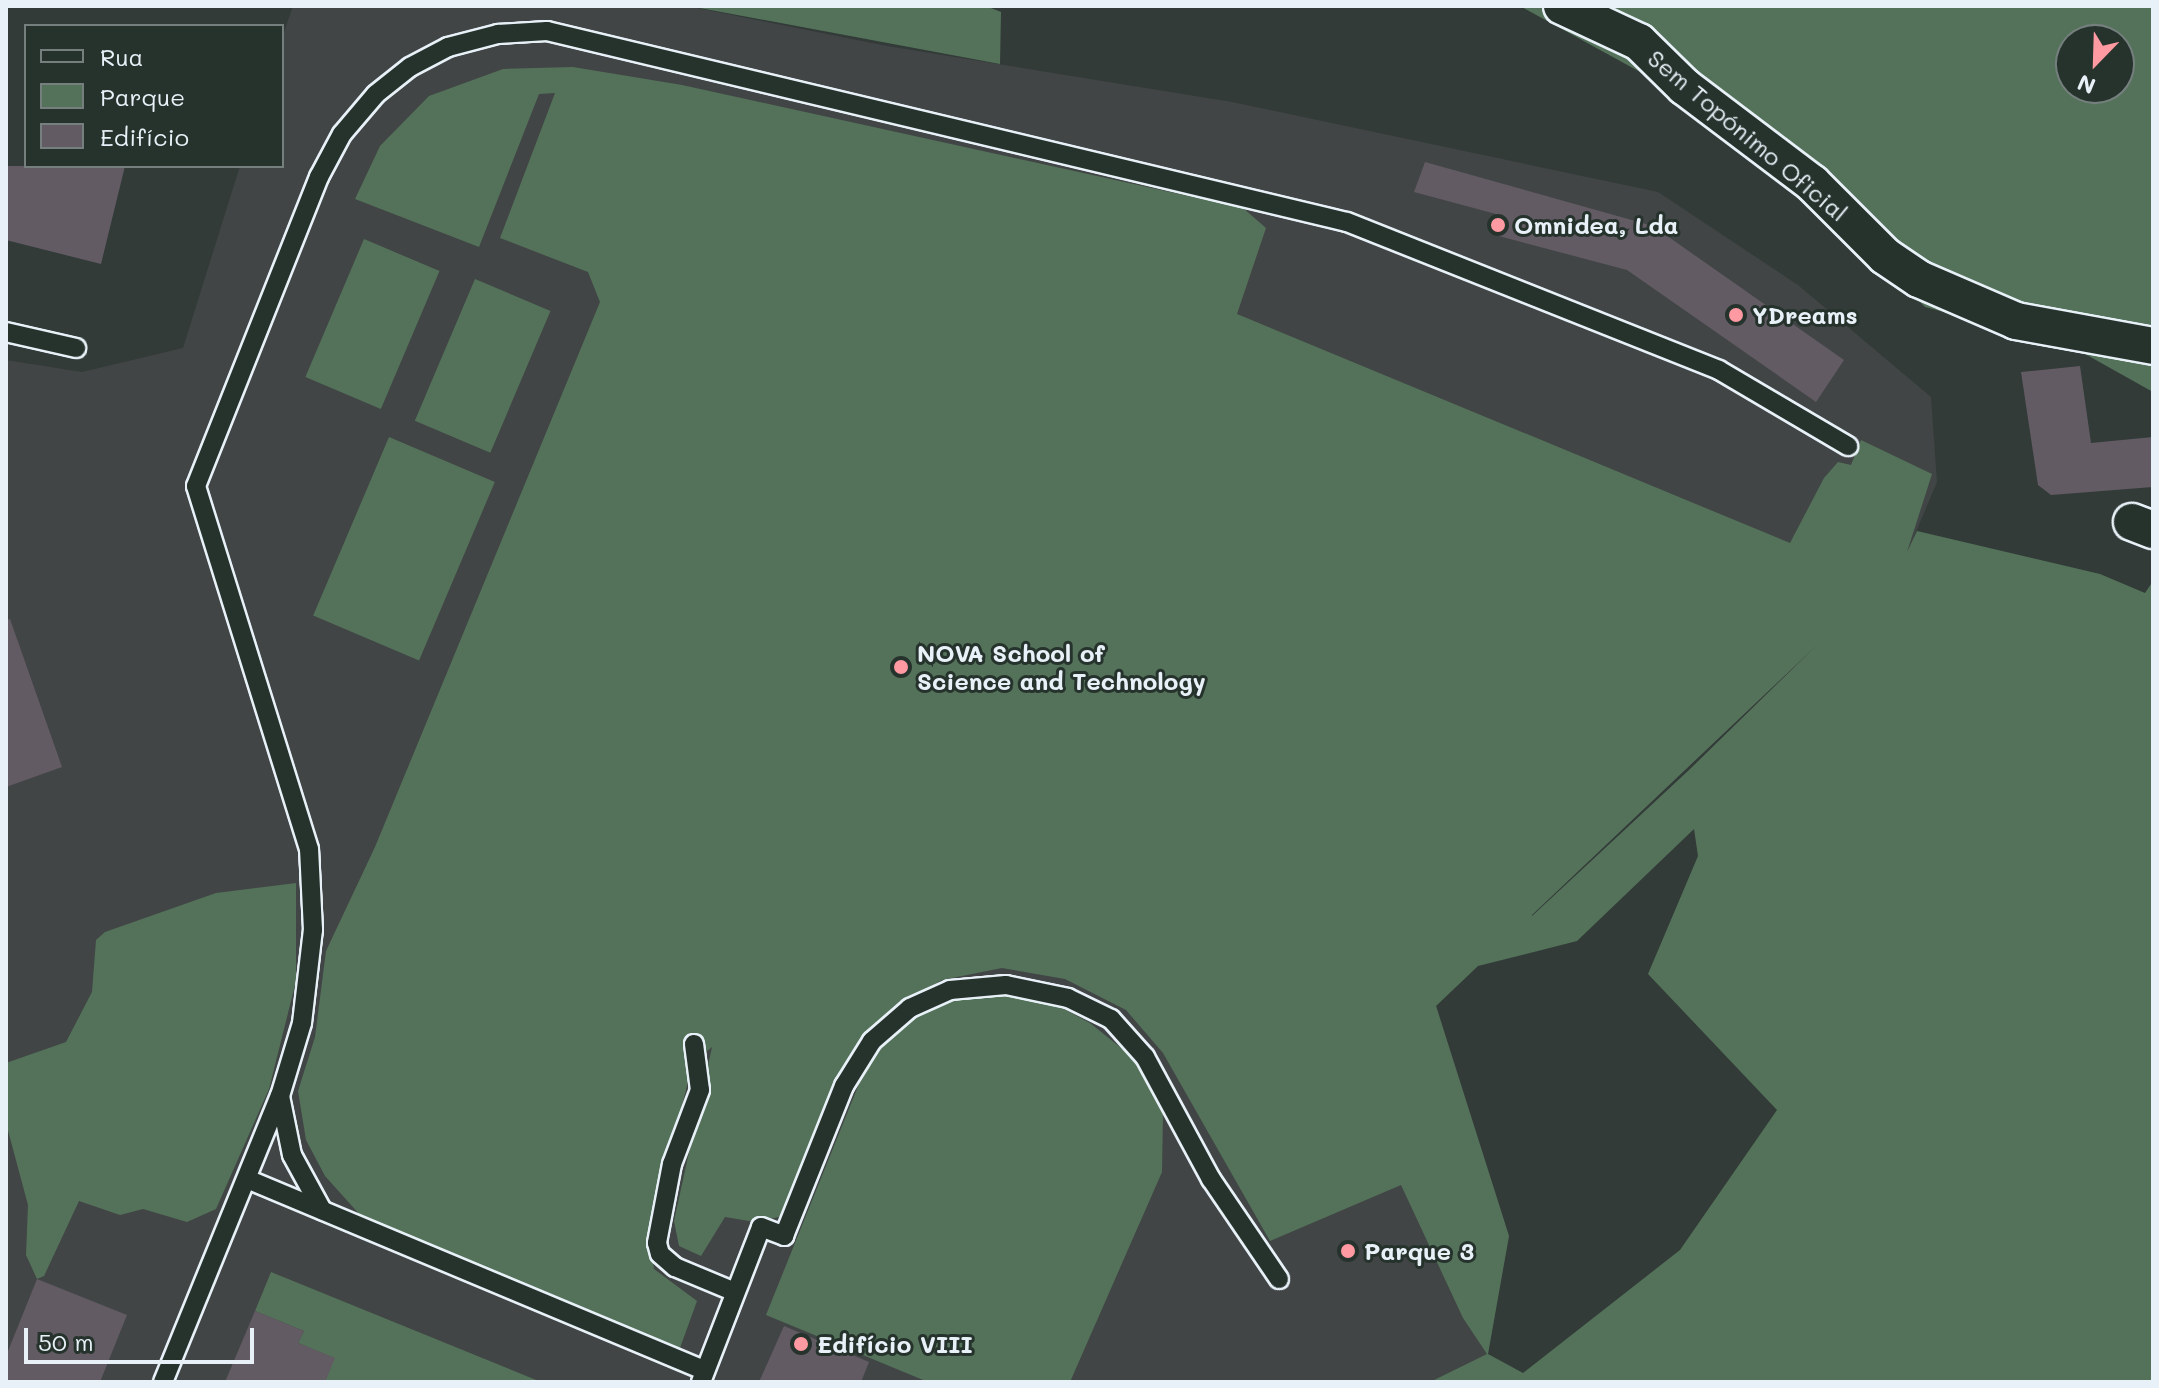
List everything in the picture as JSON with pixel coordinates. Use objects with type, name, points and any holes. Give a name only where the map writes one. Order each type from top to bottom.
[{"type":"street","name":"Sem Topónimo Oficial","points":[[1562,6],[1639,42],[1685,87],[1812,183],[1885,256],[1919,279],[2016,321],[2153,346]]},
{"type":"lane","points":[[163,1382],[280,1096],[302,1023],[309,961],[309,849],[196,486],[319,177],[342,134],[376,94],[410,67],[448,47],[498,34],[547,31],[1347,222],[1719,370],[1848,446]]},
{"type":"lane","points":[[6,332],[76,348]]},
{"type":"lane","points":[[247,1179],[702,1376],[761,1227],[784,1236],[844,1086],[872,1041],[910,1008],[950,990],[1006,985],[1068,998],[1111,1019],[1145,1057],[1211,1179],[1279,1279]]},
{"type":"lane","points":[[694,1044],[700,1090],[672,1164],[657,1243],[660,1254],[675,1267],[735,1292]]},
{"type":"lane","points":[[280,1096],[292,1155],[322,1210]]},
{"type":"shaded area","name":"NOVA School of Science and Technology","points":[[293,6],[687,6],[887,46],[1232,102],[1658,192],[1798,285],[1931,397],[1937,482],[1902,565],[1436,1005],[1509,1236],[1488,1354],[1430,1382],[6,1382],[6,360],[82,372],[183,348],[239,168],[284,168],[284,32]]},
{"type":"green space","points":[[689,6],[986,6],[1001,12],[1000,64]]},
{"type":"green space","points":[[1520,6],[2153,6],[2153,392],[2069,345],[1925,307],[1805,187],[1662,84]]},
{"type":"green space","points":[[573,67],[682,85],[1243,208],[1266,228],[1237,314],[1790,543],[1824,478],[1838,462],[1851,465],[1861,440],[1932,474],[1907,552],[1917,531],[2100,574],[2145,593],[2153,581],[2153,1382],[1430,1382],[1487,1354],[1463,1318],[1401,1185],[1270,1241],[1163,1053],[1126,1010],[1065,979],[1002,968],[942,980],[909,999],[872,1031],[789,1206],[779,1217],[755,1222],[725,1217],[701,1256],[679,1246],[674,1221],[712,1047],[693,1063],[649,1232],[654,1269],[697,1301],[680,1348],[361,1216],[325,1176],[306,1140],[298,1091],[315,1037],[326,951],[375,847],[600,302],[588,272],[500,238],[555,93],[539,94],[479,247],[355,199],[380,146],[429,96],[503,69]],"holes":[[[1818,644],[1689,770],[1532,916],[1532,915]],[[1694,829],[1698,856],[1648,974],[1777,1110],[1680,1250],[1523,1373],[1488,1354],[1509,1236],[1436,1006],[1478,966],[1577,941]]]},
{"type":"green space","points":[[364,239],[439,271],[381,409],[305,377]]},
{"type":"green space","points":[[475,279],[550,311],[490,453],[415,421]]},
{"type":"green space","points":[[389,437],[495,482],[419,661],[313,616]]},
{"type":"green space","points":[[296,883],[296,981],[269,1089],[216,1209],[187,1222],[143,1209],[120,1215],[79,1201],[44,1276],[37,1279],[26,1255],[28,1205],[6,1123],[6,1063],[66,1042],[92,992],[96,940],[105,932],[216,893]]},
{"type":"green space","points":[[1007,992],[1049,1001],[1090,1023],[1131,1056],[1163,1112],[1162,1172],[1070,1382],[928,1382],[766,1315],[869,1059],[896,1021],[959,998]]},
{"type":"green space","points":[[271,1272],[541,1382],[325,1382],[334,1358],[298,1343],[304,1331],[255,1311]]},
{"type":"building","name":"YDreams","points":[[1425,162],[1653,226],[1844,360],[1816,402],[1627,270],[1495,235],[1496,214],[1414,192]]},
{"type":"building","points":[[6,166],[125,168],[101,264],[6,240]]},
{"type":"building","points":[[2080,366],[2091,443],[2153,437],[2153,487],[2051,495],[2038,485],[2021,372]]},
{"type":"building","points":[[10,619],[62,767],[6,787],[6,620]]},
{"type":"building","points":[[37,1279],[127,1315],[100,1382],[6,1382],[6,1356]]},
{"type":"building","points":[[255,1311],[304,1331],[298,1343],[335,1358],[325,1382],[225,1382]]},
{"type":"building","name":"Edifício VIII","points":[[784,1326],[869,1362],[861,1382],[759,1382]]},
{"type":"place","name":"Omnidea, Lda","points":[[1498,225]]},
{"type":"place","name":"YDreams","points":[[1736,315]]},
{"type":"place","name":"NOVA School of Science and Technology","points":[[901,667]]},
{"type":"place","name":"Parque 3","points":[[1348,1251]]},
{"type":"place","name":"Edifício VIII","points":[[801,1344]]}]
